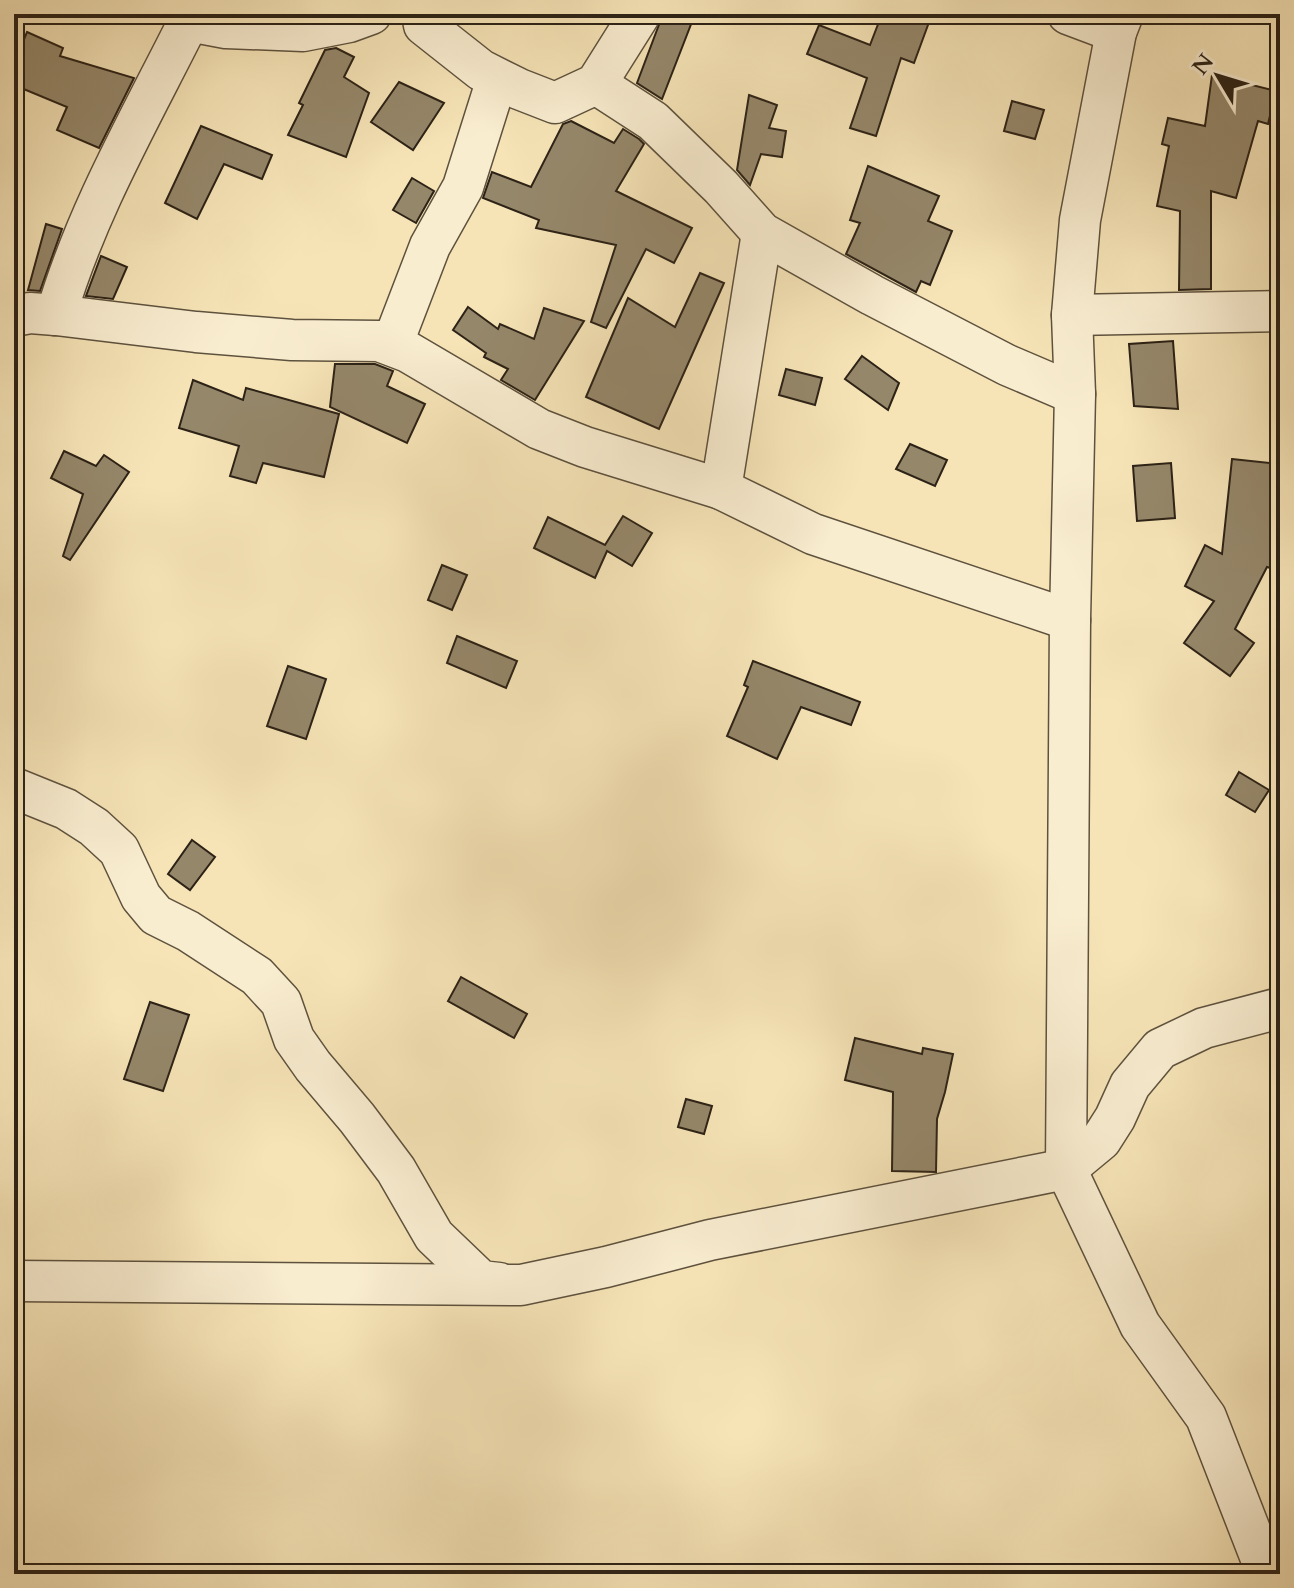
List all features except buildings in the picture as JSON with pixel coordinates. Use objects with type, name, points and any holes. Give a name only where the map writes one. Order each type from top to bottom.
[{"type":"street","points":[[56,315],[85,230],[185,17],[226,28],[303,31],[349,22],[371,14]]},
{"type":"street","points":[[422,14],[424,25],[481,70],[555,103],[596,84],[640,14]]},
{"type":"street","points":[[1068,14],[1120,23],[1080,220],[1072,315],[1075,394],[1066,1169],[1140,1325],[1206,1417],[1267,1574]]},
{"type":"street","points":[[392,345],[430,246],[463,187],[497,79]]},
{"type":"street","points":[[596,84],[653,121],[721,187],[762,233],[993,358],[1075,394]]},
{"type":"street","points":[[721,489],[762,233]]},
{"type":"street","points":[[1072,315],[1280,311]]},
{"type":"street","points":[[14,316],[30,313],[196,332],[292,340],[366,340],[392,345],[539,429],[585,447],[721,489],[813,534],[1070,620]]},
{"type":"street","points":[[14,788],[66,809],[94,827],[119,850],[141,897],[156,915],[188,931],[257,976],[281,1002],[294,1039],[388,1160],[434,1236],[481,1281],[521,1285]]},
{"type":"street","points":[[14,1281],[521,1285],[710,1240],[1066,1169],[1101,1140],[1130,1085],[1160,1049],[1204,1028],[1280,1008]]}]
